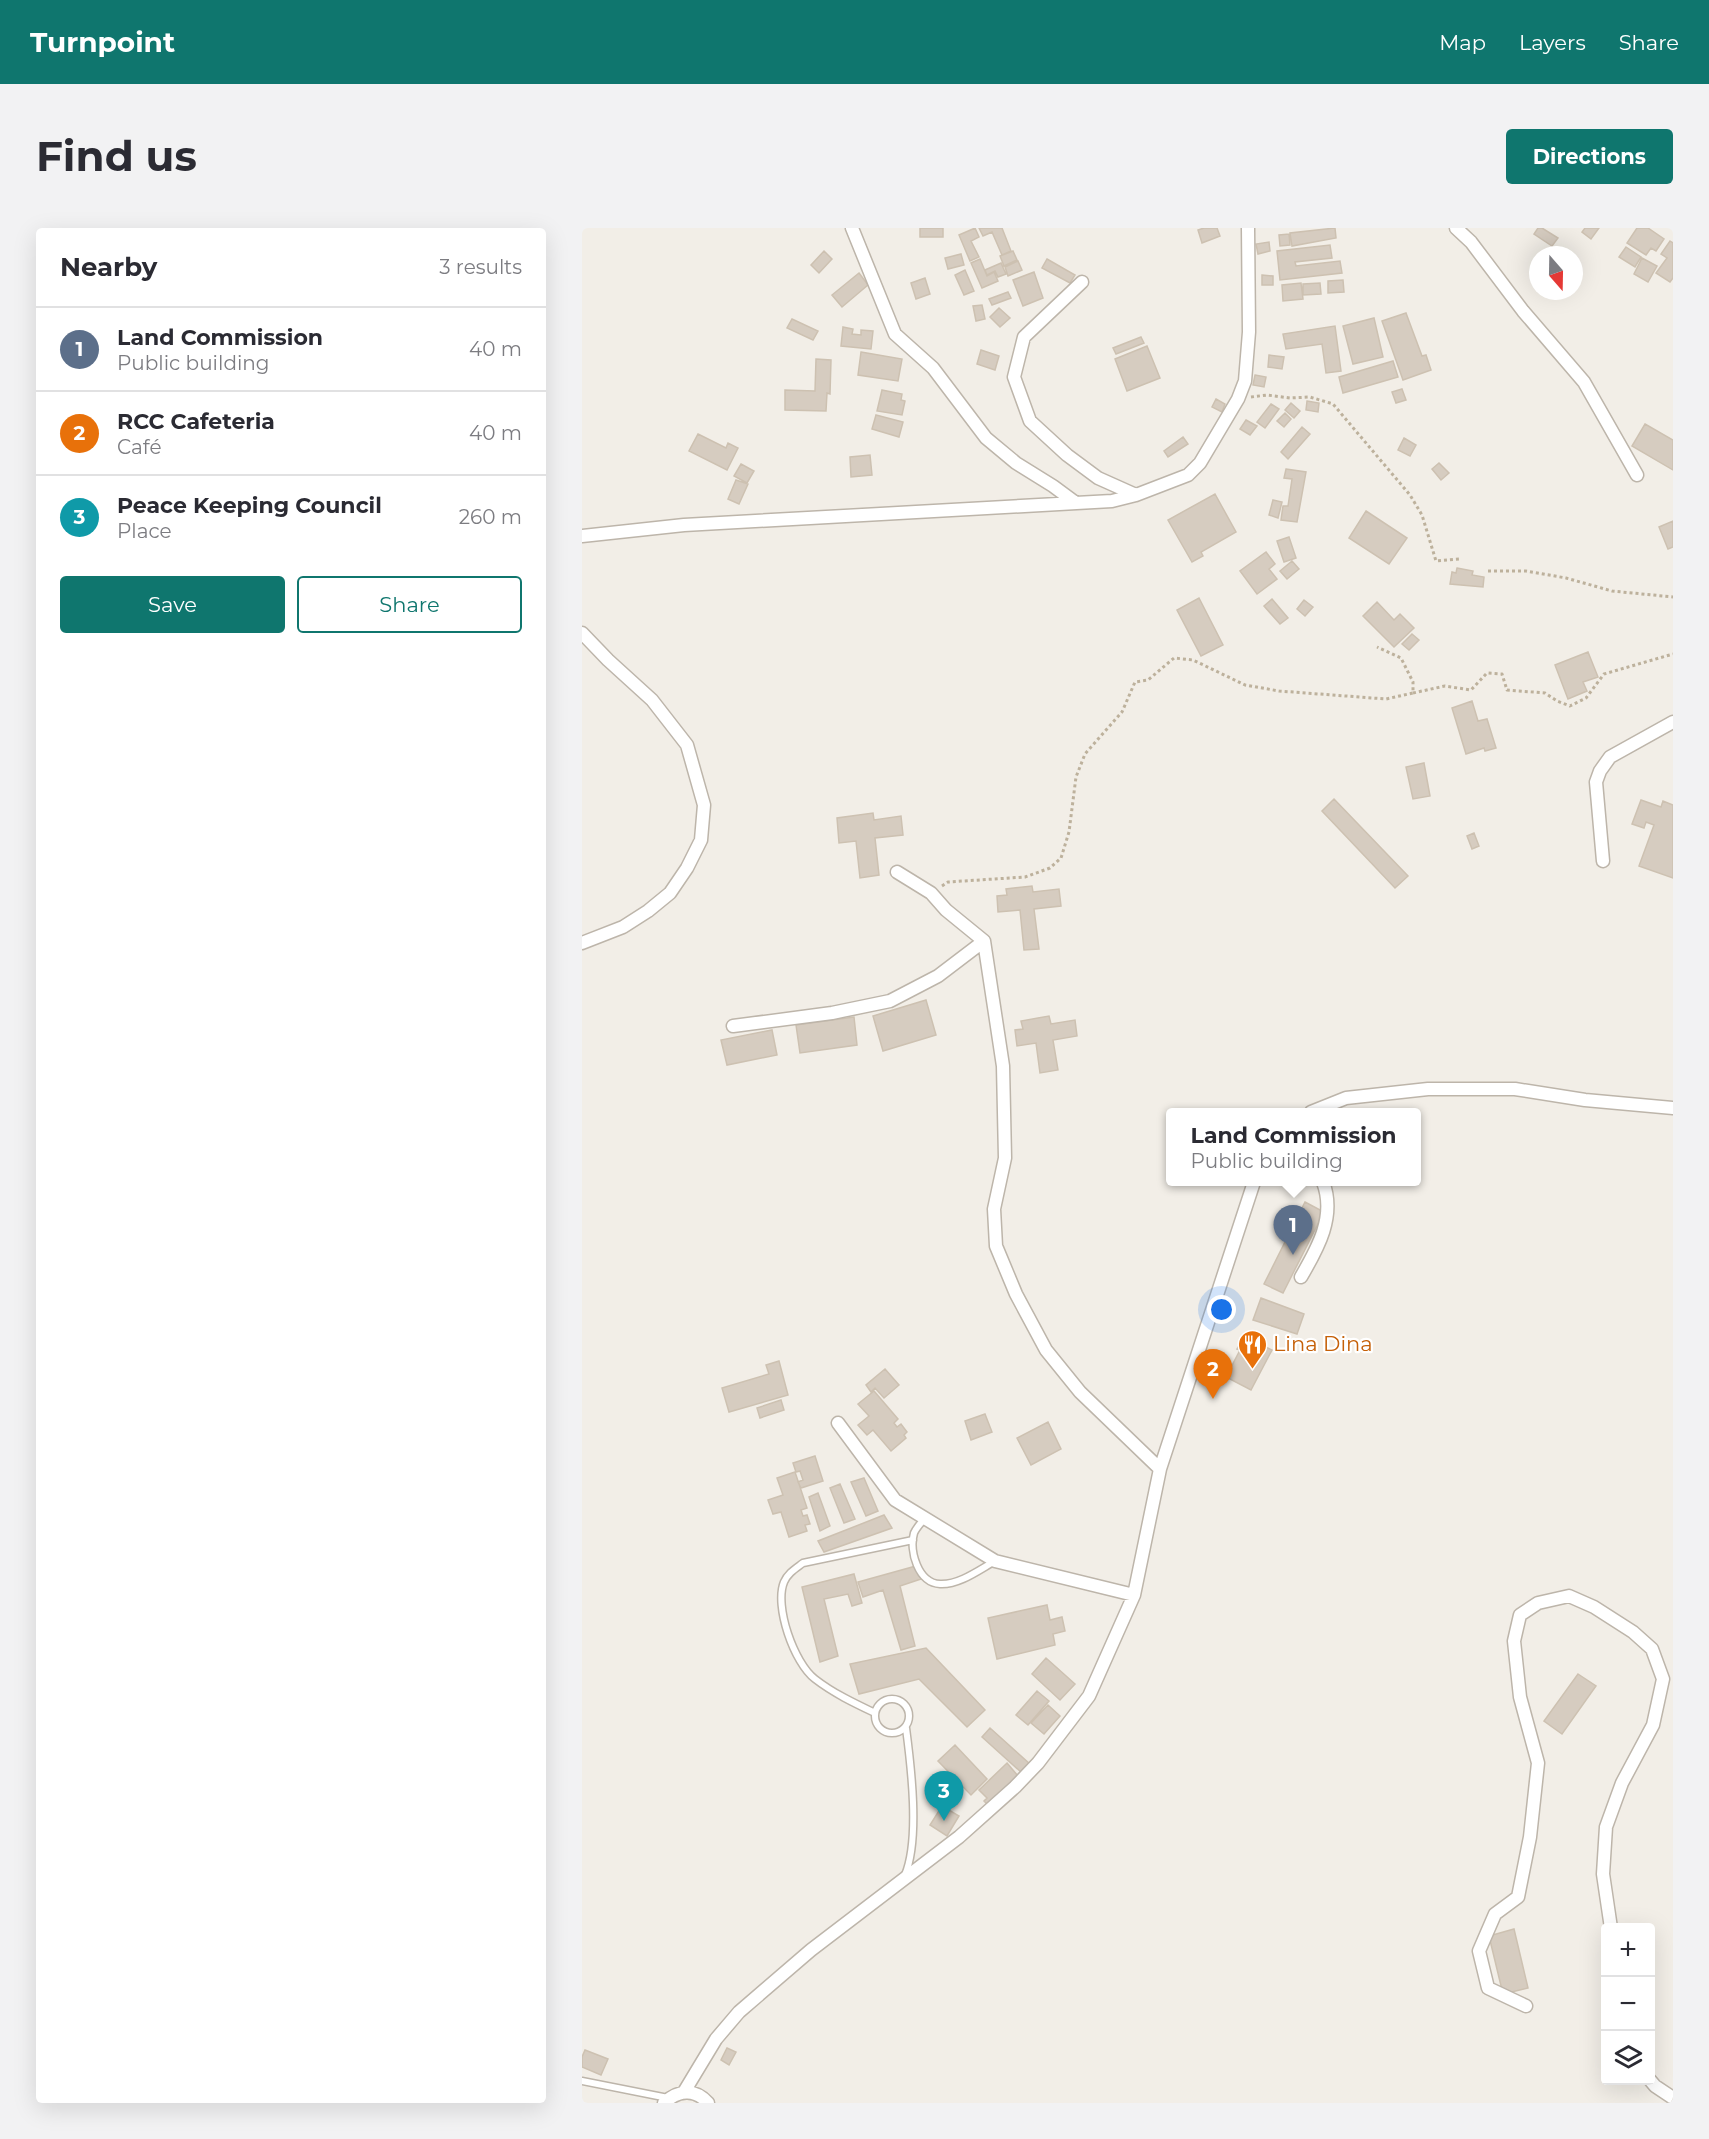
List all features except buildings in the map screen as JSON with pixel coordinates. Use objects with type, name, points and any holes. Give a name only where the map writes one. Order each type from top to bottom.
[{"type":"street","points":[[852,228],[895,334],[933,368],[987,438],[1016,463],[1076,503]]},
{"type":"street","points":[[582,536],[684,525],[1112,501],[1136,495],[1188,475],[1200,463],[1238,399],[1245,381],[1249,332],[1248,228]]},
{"type":"street","points":[[1456,228],[1471,242],[1523,311],[1584,382],[1637,475]]},
{"type":"street","points":[[1082,282],[1024,337],[1014,377],[1030,421],[1067,455],[1098,478],[1136,495]]},
{"type":"street","points":[[582,633],[652,700],[687,745],[704,805],[701,840],[687,868],[670,893],[623,927],[582,943]]},
{"type":"street","points":[[1603,861],[1596,782],[1600,771],[1610,757],[1673,722]]},
{"type":"street","points":[[897,872],[931,893],[946,910],[984,941],[1003,1066],[1005,1158],[994,1209],[996,1246],[1016,1294],[1046,1350],[1080,1392],[1160,1469]]},
{"type":"street","points":[[733,1026],[821,1014],[890,1001],[938,976],[984,941]]},
{"type":"street","points":[[1323,1108],[1346,1098],[1439,1089],[1515,1089],[1585,1100],[1673,1108]]},
{"type":"street","points":[[684,2092],[717,2039],[739,2012],[811,1950],[959,1837],[1038,1763],[1089,1696],[1134,1595],[1160,1469],[1253,1186]]},
{"type":"street","points":[[1301,1277],[1317,1251],[1327,1219],[1327,1191],[1325,1186]]},
{"type":"street","points":[[838,1424],[896,1500],[995,1561],[1134,1595]]},
{"type":"street","points":[[1526,2006],[1488,1988],[1479,1951],[1495,1914],[1518,1897],[1530,1838],[1538,1762],[1520,1697],[1514,1641],[1520,1615],[1538,1603],[1569,1596],[1594,1607],[1633,1632],[1652,1649],[1663,1679],[1653,1725],[1622,1783],[1606,1827],[1603,1874],[1610,1923]]},
{"type":"street","points":[[1654,2085],[1673,2098]]},
{"type":"street","points":[[666,2101],[684,2092],[697,2093],[708,2103]]},
{"type":"lane","points":[[925,1518],[915,1531],[913,1540],[919,1571],[929,1582],[951,1583],[995,1561]]},
{"type":"lane","points":[[875,1713],[848,1700],[813,1678],[799,1661],[790,1643],[781,1595],[783,1584],[789,1572],[803,1563],[913,1540]]},
{"type":"lane","points":[[904,1878],[909,1864],[912,1813],[910,1755],[906,1728],[909,1710],[904,1703],[896,1699],[887,1699],[879,1704],[875,1713],[875,1722],[880,1729],[888,1734],[898,1733],[906,1728]]},
{"type":"lane","points":[[582,2081],[666,2101]]},
{"type":"path","points":[[1238,399],[1267,395],[1290,398],[1310,397],[1333,404],[1410,495],[1422,515],[1436,561],[1460,559]]},
{"type":"path","points":[[1488,571],[1526,571],[1566,578],[1612,591],[1673,597]]},
{"type":"path","points":[[1377,647],[1401,658],[1413,682],[1413,693]]},
{"type":"path","points":[[931,893],[948,882],[1025,877],[1050,868],[1061,858],[1069,832],[1076,777],[1084,754],[1122,712],[1135,682],[1148,680],[1174,658],[1193,660],[1245,685],[1279,691],[1386,699],[1445,686],[1471,690],[1487,673],[1502,674],[1507,690],[1545,693],[1557,701],[1570,705],[1586,698],[1604,674],[1673,654]]},
{"type":"place","name":"Land Commission","points":[[1293,1255]]},
{"type":"place","name":"Lina Dina","points":[[1252,1370]]},
{"type":"place","name":"RCC Cafeteria","points":[[1213,1399]]},
{"type":"place","name":"Peace Keeping Council","points":[[944,1821]]}]
